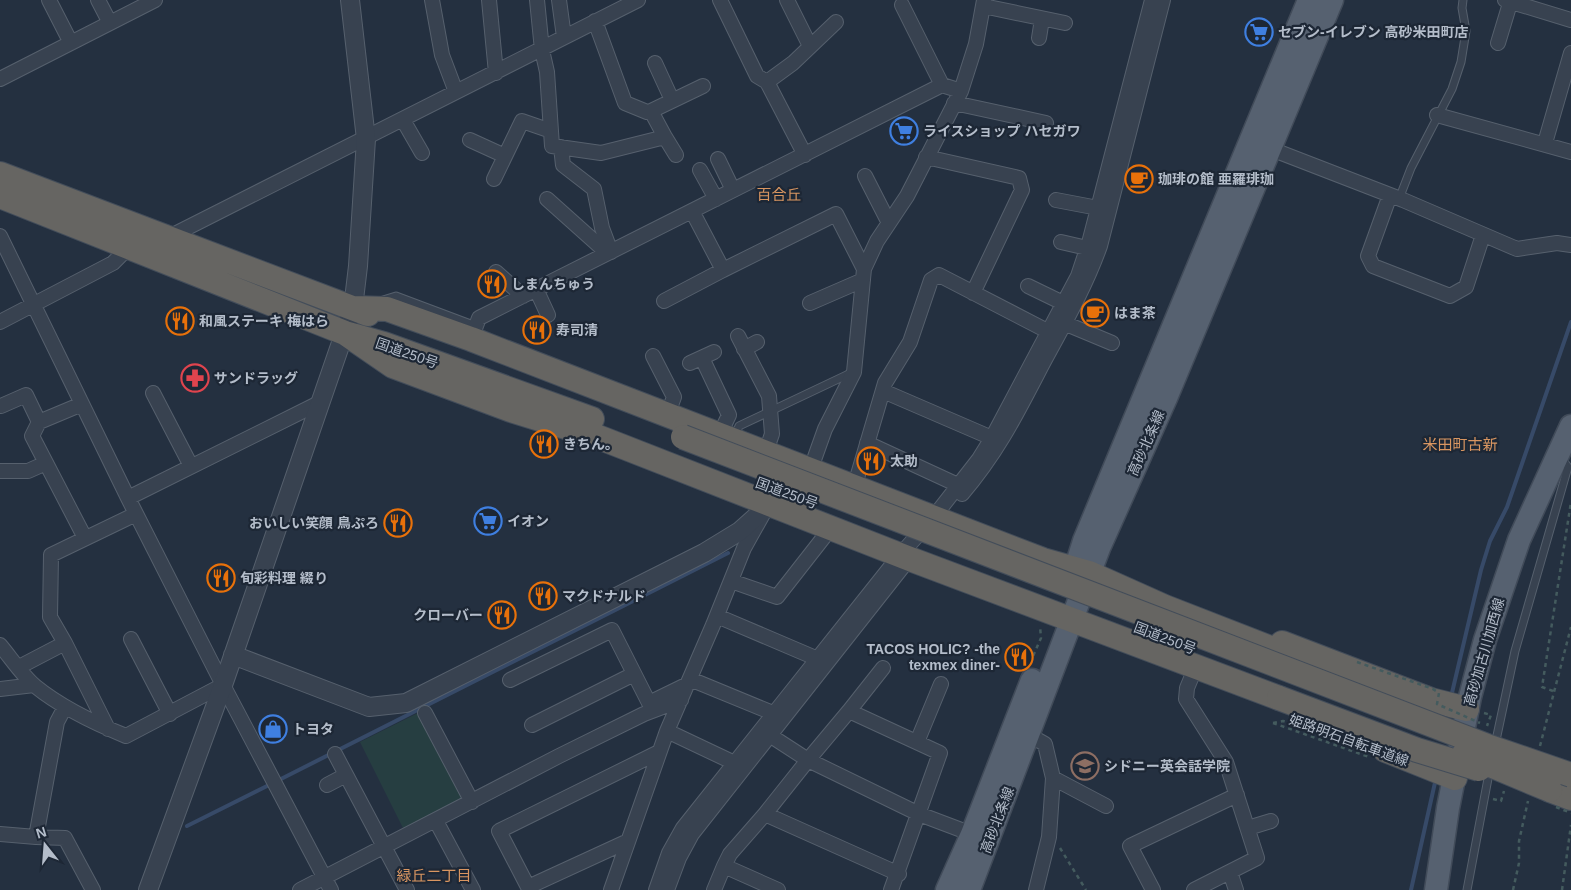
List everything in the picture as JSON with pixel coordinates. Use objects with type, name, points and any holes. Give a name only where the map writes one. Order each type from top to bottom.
[{"type":"highway","name":"国道250号","points":[[0,174],[353,308],[681,445],[1521,776],[1560,794]]},
{"type":"highway","name":"国道250号","points":[[0,196],[345,333],[384,344],[681,445],[1154,616],[1478,742],[1571,774]]},
{"type":"highway","points":[[353,308],[387,309],[473,333],[667,416],[1043,560],[1152,592],[1431,700],[1467,709]]},
{"type":"highway","points":[[345,333],[394,366],[511,410],[598,437],[1065,620],[1417,750],[1560,794]]},
{"type":"highway","points":[[1091,574],[1166,607],[1463,722],[1571,774]]},
{"type":"highway","points":[[1065,620],[1136,653],[1192,676],[1455,778]]},
{"type":"main road","name":"高砂北条線","points":[[1091,574],[1084,541],[1309,0]]},
{"type":"main road","name":"高砂北条線","points":[[947,890],[1065,620],[1091,574],[1332,0]]},
{"type":"main road","name":"高砂加古川加西線","points":[[1436,890],[1448,808],[1467,709],[1485,640],[1519,540],[1571,426]]},
{"type":"main road","name":"高砂北条線","points":[[969,890],[1028,735],[1065,620]]},
{"type":"street","points":[[49,0],[71,43]]},
{"type":"street","points":[[98,0],[110,23]]},
{"type":"street","points":[[0,79],[155,0]]},
{"type":"street","points":[[148,890],[223,685],[353,308],[358,266],[366,139],[350,0]]},
{"type":"street","points":[[432,0],[442,54],[456,92]]},
{"type":"street","points":[[489,0],[496,73]]},
{"type":"street","points":[[537,0],[542,50],[547,72],[552,146],[601,153],[664,137]]},
{"type":"street","points":[[559,0],[564,37]]},
{"type":"street","points":[[168,238],[638,0]]},
{"type":"street","points":[[720,0],[757,76],[767,82],[805,155]]},
{"type":"street","points":[[787,0],[810,46]]},
{"type":"street","points":[[667,890],[679,858],[692,834],[775,714],[936,519],[992,456],[1026,400],[1053,334],[1063,303],[1078,276],[1087,248],[1152,0]]},
{"type":"street","points":[[936,519],[958,484],[992,438],[1053,334],[1064,323],[1088,279],[1100,246],[1162,0]]},
{"type":"street","points":[[1498,43],[1509,1],[1571,20]]},
{"type":"street","points":[[810,471],[826,429],[854,372],[864,274],[877,241],[907,196],[957,97],[976,44],[984,3],[1064,24]]},
{"type":"street","points":[[902,5],[942,85],[957,97],[1046,123]]},
{"type":"street","points":[[1039,38],[1042,19]]},
{"type":"street","points":[[595,21],[625,103],[647,112],[703,86]]},
{"type":"street","points":[[767,82],[793,64],[836,22]]},
{"type":"street","points":[[1545,143],[1571,53]]},
{"type":"street","points":[[655,63],[672,100]]},
{"type":"street","points":[[473,333],[479,318],[942,85]]},
{"type":"street","points":[[651,111],[664,137],[676,155]]},
{"type":"street","points":[[1438,115],[1545,143],[1571,152]]},
{"type":"street","points":[[403,120],[422,153]]},
{"type":"street","points":[[494,179],[522,121],[551,131]]},
{"type":"street","points":[[470,140],[505,156]]},
{"type":"street","points":[[561,147],[563,164],[594,189],[609,253]]},
{"type":"street","points":[[1271,149],[1517,249],[1557,243],[1571,245]]},
{"type":"street","points":[[926,157],[1018,178],[1022,190],[973,293]]},
{"type":"street","points":[[718,159],[734,190]]},
{"type":"street","points":[[700,170],[716,199]]},
{"type":"street","points":[[865,176],[889,223]]},
{"type":"street","points":[[1394,198],[1368,256],[1373,266],[1450,296],[1466,287],[1483,235]]},
{"type":"street","points":[[547,199],[609,253]]},
{"type":"street","points":[[1056,200],[1098,208]]},
{"type":"street","points":[[692,212],[723,270]]},
{"type":"street","points":[[664,301],[836,214],[864,274]]},
{"type":"street","points":[[0,236],[136,514],[223,685],[328,884]]},
{"type":"street","points":[[1061,242],[1087,248]]},
{"type":"street","points":[[0,322],[113,263],[128,248]]},
{"type":"street","points":[[496,272],[522,296]]},
{"type":"street","points":[[810,303],[864,274]]},
{"type":"street","points":[[854,488],[882,391],[910,342],[931,280],[939,275],[1053,334]]},
{"type":"street","points":[[1028,286],[1063,303]]},
{"type":"street","points":[[536,289],[548,315]]},
{"type":"street","points":[[1064,323],[1112,343]]},
{"type":"street","points":[[738,336],[769,396],[772,434],[765,454]]},
{"type":"street","points":[[744,348],[757,342]]},
{"type":"street","points":[[654,356],[674,397],[667,416]]},
{"type":"street","points":[[702,357],[729,415],[726,439]]},
{"type":"street","points":[[882,391],[992,438]]},
{"type":"street","points":[[153,392],[191,466]]},
{"type":"street","points":[[2,406],[26,395],[39,422]]},
{"type":"street","points":[[128,498],[321,402]]},
{"type":"street","points":[[82,404],[39,422],[32,436],[85,538]]},
{"type":"street","points":[[1558,454],[1571,414]]},
{"type":"street","points":[[867,443],[958,484]]},
{"type":"street","points":[[0,472],[28,471],[46,463]]},
{"type":"street","points":[[233,655],[369,707],[406,703],[704,553],[740,531],[769,505]]},
{"type":"street","points":[[610,890],[667,731],[744,548],[769,505]]},
{"type":"street","points":[[108,729],[50,617],[51,555],[136,514]]},
{"type":"street","points":[[731,581],[777,597],[831,528]]},
{"type":"street","points":[[656,890],[669,853],[683,828],[740,766],[771,736],[905,557]]},
{"type":"street","points":[[717,616],[818,660]]},
{"type":"street","points":[[510,680],[612,630],[649,703],[689,682],[775,714]]},
{"type":"street","points":[[131,639],[170,714]]},
{"type":"street","points":[[19,667],[64,643]]},
{"type":"street","points":[[0,645],[34,685],[65,707],[126,736],[223,685]]},
{"type":"street","points":[[714,890],[730,854],[765,814],[883,668]]},
{"type":"street","points":[[532,725],[634,674]]},
{"type":"street","points":[[1192,676],[1187,688],[1186,699],[1226,762],[1258,858],[1194,890]]},
{"type":"street","points":[[917,742],[941,684]]},
{"type":"street","points":[[0,689],[34,685]]},
{"type":"street","points":[[300,890],[328,884],[384,848],[472,802],[627,722],[681,700]]},
{"type":"street","points":[[36,837],[57,722],[65,707]]},
{"type":"street","points":[[849,711],[940,753],[899,874],[891,890]]},
{"type":"street","points":[[425,713],[472,802]]},
{"type":"street","points":[[667,731],[740,766]]},
{"type":"street","points":[[1028,735],[1045,744],[1052,778],[1049,837],[1036,890]]},
{"type":"street","points":[[771,736],[808,760],[919,814],[972,834]]},
{"type":"street","points":[[628,841],[528,887],[500,831],[659,752]]},
{"type":"street","points":[[335,754],[407,890]]},
{"type":"street","points":[[327,785],[346,775]]},
{"type":"street","points":[[1052,778],[1106,806]]},
{"type":"street","points":[[1152,890],[1130,846],[1237,795]]},
{"type":"street","points":[[765,814],[899,874]]},
{"type":"street","points":[[436,821],[473,890]]},
{"type":"street","points":[[1248,828],[1271,821]]},
{"type":"street","points":[[0,834],[65,838],[93,890]]},
{"type":"street","points":[[724,866],[778,890]]},
{"type":"street","points":[[1230,872],[1236,890]]},
{"type":"lane","points":[[1394,198],[1452,89],[1464,52],[1466,31],[1462,8],[1463,0]]},
{"type":"lane","points":[[726,439],[740,426],[854,372]]},
{"type":"lane","points":[[1467,890],[1515,650],[1568,467],[1558,454]]},
{"type":"path","points":[[1553,690],[1542,687],[1571,502]]},
{"type":"path","points":[[1029,665],[1041,638],[1042,631],[1065,620]]},
{"type":"path","points":[[1357,662],[1433,689],[1439,693],[1437,704],[1495,729]]},
{"type":"path","name":"姫路明石自転車道線","points":[[1300,727],[1283,721],[1273,723],[1374,759]]},
{"type":"path","points":[[1534,748],[1541,750]]},
{"type":"path","points":[[1562,890],[1571,825]]},
{"type":"path","points":[[1049,837],[1056,842],[1086,890]]},
{"type":"green space","points":[[422,711],[467,801],[405,832],[360,742]]},
{"type":"waterway","points":[[1451,697],[1481,570],[1490,541],[1507,507],[1571,322]]},
{"type":"waterway","points":[[277,781],[728,553]]},
{"type":"waterway","points":[[1411,890],[1436,778]]},
{"type":"waterway","points":[[187,826],[271,784]]},
{"type":"place","name":"セブン-イレブン 高砂米田町店","points":[[1259,32]]},
{"type":"place","name":"ライスショップ ハセガワ","points":[[904,131]]},
{"type":"place","name":"珈琲の館 亜羅琲珈","points":[[1139,179]]},
{"type":"place","name":"しまんちゅう","points":[[492,284]]},
{"type":"place","name":"はま茶","points":[[1095,313]]},
{"type":"place","name":"和風ステーキ 梅はら","points":[[180,321]]},
{"type":"place","name":"寿司清","points":[[537,330]]},
{"type":"place","name":"サンドラッグ","points":[[195,378]]},
{"type":"place","name":"きちん。","points":[[544,444]]},
{"type":"place","name":"太助","points":[[871,461]]},
{"type":"place","name":"イオン","points":[[488,521]]},
{"type":"place","name":"おいしい笑顔 鳥ぷろ","points":[[398,523]]},
{"type":"place","name":"旬彩料理 綴り","points":[[221,578]]},
{"type":"place","name":"マクドナルド","points":[[543,596]]},
{"type":"place","name":"クローバー","points":[[502,615]]},
{"type":"place","name":"TACOS HOLIC? -the texmex diner-","points":[[1019,657]]},
{"type":"place","name":"トヨタ","points":[[273,729]]},
{"type":"place","name":"シドニー英会話学院","points":[[1085,766]]},
{"type":"district","name":"百合丘","points":[[779,195]]},
{"type":"district","name":"米田町古新","points":[[1460,445]]},
{"type":"district","name":"緑丘二丁目","points":[[434,876]]}]
